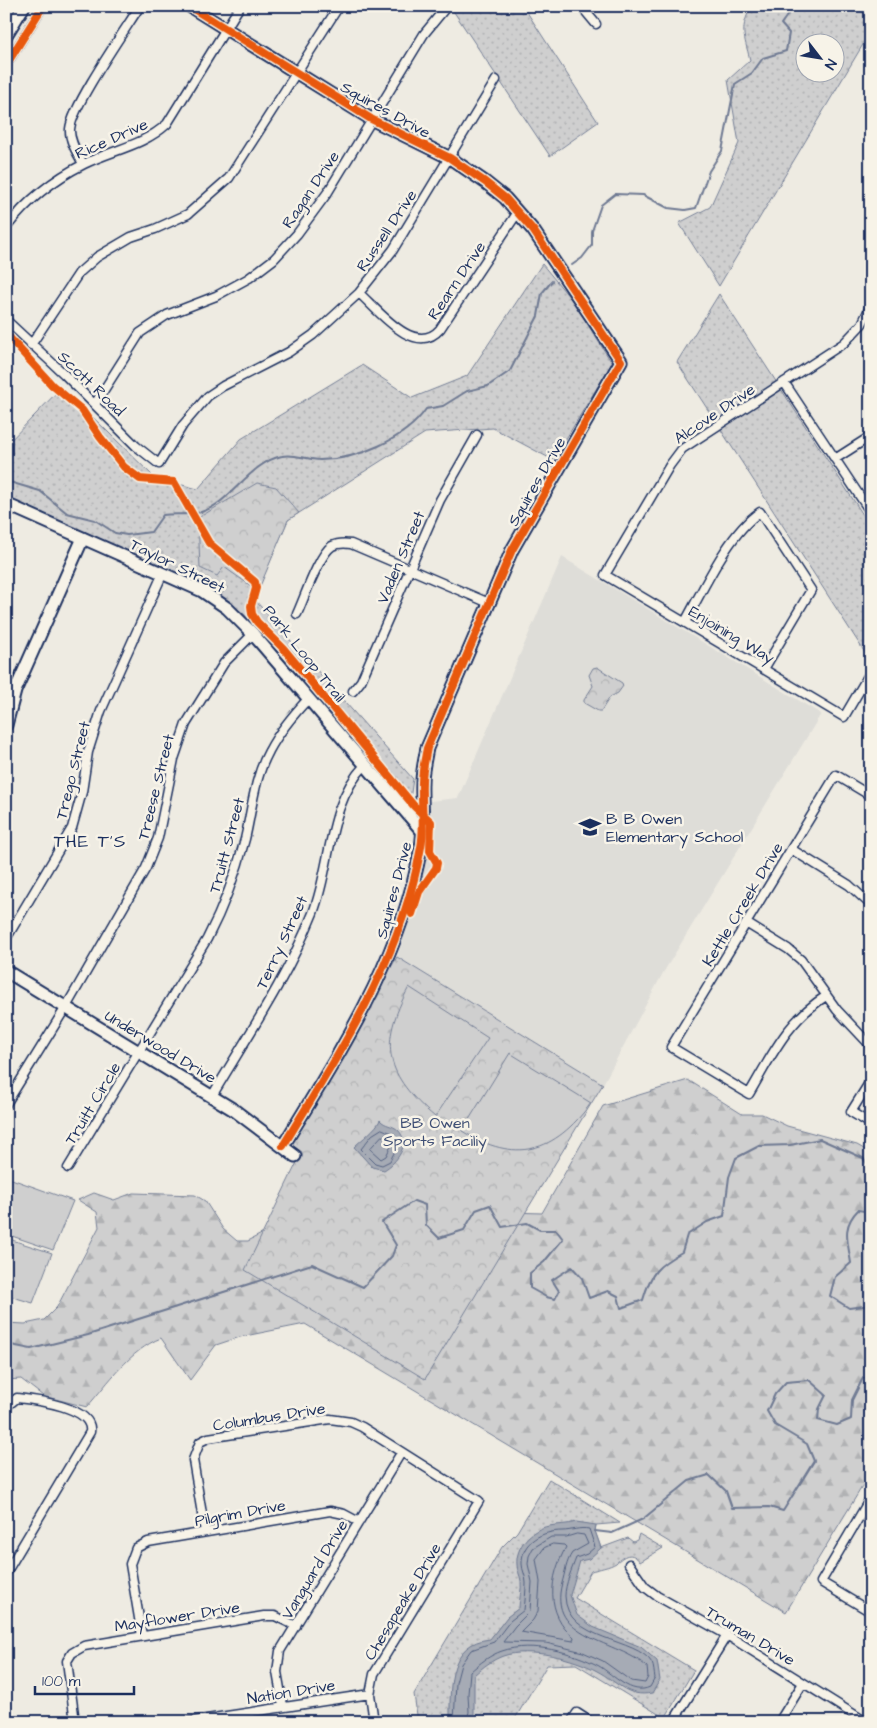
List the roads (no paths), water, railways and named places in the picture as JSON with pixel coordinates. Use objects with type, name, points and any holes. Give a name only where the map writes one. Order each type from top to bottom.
[{"type":"street","points":[[6,35],[24,6]]},
{"type":"street","points":[[6,65],[43,6]]},
{"type":"street","points":[[83,164],[71,135],[70,129],[74,116],[140,6]]},
{"type":"street","name":"Squires Drive","points":[[188,6],[372,120],[450,158],[485,182],[518,212],[534,230],[621,361],[512,550],[489,603],[427,748],[422,782],[423,832],[404,912],[374,992],[356,1026],[283,1146]]},
{"type":"street","name":"Rice Drive","points":[[6,228],[28,203],[50,185],[83,164],[142,142],[155,135],[167,124],[240,6]]},
{"type":"street","points":[[31,344],[79,273],[97,257],[130,237],[155,229],[188,214],[228,178],[298,73],[339,6]]},
{"type":"street","name":"Ragan Drive","points":[[95,404],[140,333],[168,315],[231,289],[274,259],[309,221],[424,34],[447,6]]},
{"type":"street","points":[[581,6],[596,24]]},
{"type":"street","name":"Russell Drive","points":[[160,464],[183,425],[208,396],[223,386],[289,352],[313,335],[359,293],[393,250],[496,80]]},
{"type":"street","name":"Rearn Drive","points":[[359,293],[409,336],[425,340],[431,338],[440,329],[518,212]]},
{"type":"street","name":"Alcove Drive","points":[[605,575],[670,464],[682,449],[851,337],[864,320],[871,304]]},
{"type":"street","name":"Scott Road","points":[[6,320],[95,404],[136,446],[160,464]]},
{"type":"street","points":[[784,382],[871,513]]},
{"type":"street","name":"Vaden Street","points":[[353,691],[361,681],[440,500],[477,435]]},
{"type":"street","points":[[835,459],[871,436]]},
{"type":"street","name":"Taylor Street","points":[[6,504],[163,573],[214,598],[253,634],[423,832]]},
{"type":"street","points":[[684,622],[737,534],[750,519],[760,512],[811,590],[764,669]]},
{"type":"street","points":[[6,725],[15,691],[83,538]]},
{"type":"street","points":[[297,614],[324,556],[330,547],[342,543],[351,544],[489,603]]},
{"type":"street","name":"Trego Street","points":[[6,939],[72,828],[82,792],[88,752],[101,711],[163,573]]},
{"type":"street","name":"Enjoining Way","points":[[605,575],[844,718],[871,672]]},
{"type":"street","name":"Treese Street","points":[[6,1104],[66,1007],[146,868],[158,838],[174,759],[186,724],[224,663],[253,634]]},
{"type":"street","name":"Truitt Street","points":[[140,1052],[207,939],[224,905],[238,864],[259,775],[268,752],[280,732],[308,699]]},
{"type":"street","name":"Terry Street","points":[[212,1096],[295,953],[313,912],[324,877],[339,808],[353,778],[365,765]]},
{"type":"street","name":"Kettle Creek Drive","points":[[826,996],[807,1009],[793,1023],[749,1094],[671,1048],[836,775],[871,796]]},
{"type":"street","points":[[791,849],[849,884],[871,905]]},
{"type":"street","points":[[746,923],[797,956],[808,968],[838,1013],[871,1046]]},
{"type":"street","name":"Underwood Drive","points":[[6,971],[212,1096],[262,1129],[295,1156]]},
{"type":"street","name":"Truitt Circle","points":[[68,1168],[140,1052]]},
{"type":"street","points":[[871,1080],[851,1112],[871,1124]]},
{"type":"street","points":[[6,1407],[17,1398],[55,1406],[80,1414],[88,1420],[91,1426],[90,1432],[6,1573]]},
{"type":"street","name":"Columbus Drive","points":[[204,1532],[192,1460],[200,1442],[208,1438],[340,1420],[362,1427],[479,1501]]},
{"type":"street","name":"Vanguard Drive","points":[[283,1706],[277,1662],[280,1651],[401,1453]]},
{"type":"street","points":[[871,1498],[821,1582],[871,1612]]},
{"type":"street","name":"Chesapeake Drive","points":[[374,1722],[370,1694],[374,1674],[479,1501]]},
{"type":"street","name":"Pilgrim Drive","points":[[142,1636],[130,1564],[131,1557],[136,1548],[148,1542],[330,1511],[344,1514],[359,1522]]},
{"type":"street","name":"Truman Drive","points":[[630,1564],[645,1587],[727,1635],[866,1722]]},
{"type":"street","name":"Mayflower Drive","points":[[75,1722],[68,1661],[72,1653],[84,1646],[264,1616],[275,1616],[296,1626]]},
{"type":"street","points":[[673,1722],[727,1635]]},
{"type":"street","points":[[779,1722],[803,1683]]},
{"type":"street","name":"Nation Drive","points":[[187,1722],[230,1718],[283,1706],[370,1694]]},
{"type":"street","points":[[572,1722],[577,1713],[591,1722]]},
{"type":"water","points":[[380,1120],[398,1130],[402,1135],[403,1141],[401,1153],[384,1170],[372,1167],[354,1147]]},
{"type":"water","points":[[576,1522],[596,1525],[595,1531],[601,1548],[589,1559],[580,1561],[570,1595],[577,1615],[593,1627],[641,1647],[657,1661],[660,1680],[652,1693],[643,1694],[629,1691],[597,1671],[564,1658],[538,1653],[514,1654],[495,1660],[474,1675],[474,1713],[471,1722],[448,1722],[450,1717],[452,1679],[459,1657],[466,1648],[477,1642],[490,1639],[507,1617],[519,1608],[521,1579],[517,1567],[517,1558],[522,1546],[530,1535],[542,1528]]},
{"type":"waterway","points":[[572,265],[582,258],[592,245],[592,231],[601,205],[615,194],[643,195],[668,208],[685,210],[696,208],[709,171],[722,151],[735,84],[752,73],[763,58],[786,51],[789,33],[781,24],[794,6]]},
{"type":"waterway","points":[[6,481],[40,491],[67,513],[95,520],[115,533],[127,535],[151,532],[163,515],[196,513],[211,508],[250,474],[271,460],[287,455],[315,460],[334,459],[364,452],[379,446],[406,430],[426,409],[443,406],[467,391],[488,386],[510,371],[538,316],[542,293],[552,281]]},
{"type":"waterway","points":[[6,1344],[31,1349],[88,1335],[312,1264],[363,1287],[392,1256],[396,1245],[382,1222],[414,1201],[425,1205],[426,1225],[439,1238],[464,1230],[476,1210],[490,1205],[502,1227],[527,1223],[540,1230],[556,1230],[563,1239],[544,1262],[530,1273],[530,1288],[546,1297],[555,1299],[559,1291],[552,1280],[572,1267],[582,1278],[589,1298],[608,1291],[618,1296],[621,1308],[643,1300],[652,1276],[666,1261],[682,1252],[687,1235],[707,1222],[724,1216],[729,1177],[736,1158],[759,1146],[790,1145],[820,1139],[863,1158],[871,1170]]},
{"type":"waterway","points":[[871,1212],[858,1210],[849,1222],[847,1241],[851,1263],[835,1277],[830,1296],[849,1308],[871,1305]]},
{"type":"waterway","points":[[595,1531],[612,1533],[643,1519],[689,1481],[709,1475],[726,1491],[732,1508],[769,1507],[783,1511],[814,1461],[807,1444],[775,1425],[767,1411],[775,1394],[786,1382],[809,1380],[826,1395],[819,1409],[818,1420],[837,1425],[851,1419],[852,1400],[863,1378],[871,1378]]},
{"type":"place","name":"B B Owen Elementary School","points":[[590,827]]},
{"type":"district","name":"THE T'S","points":[[90,841]]},
{"type":"park label","name":"BB Owen Sports Faciliy","points":[[435,1131]]}]
